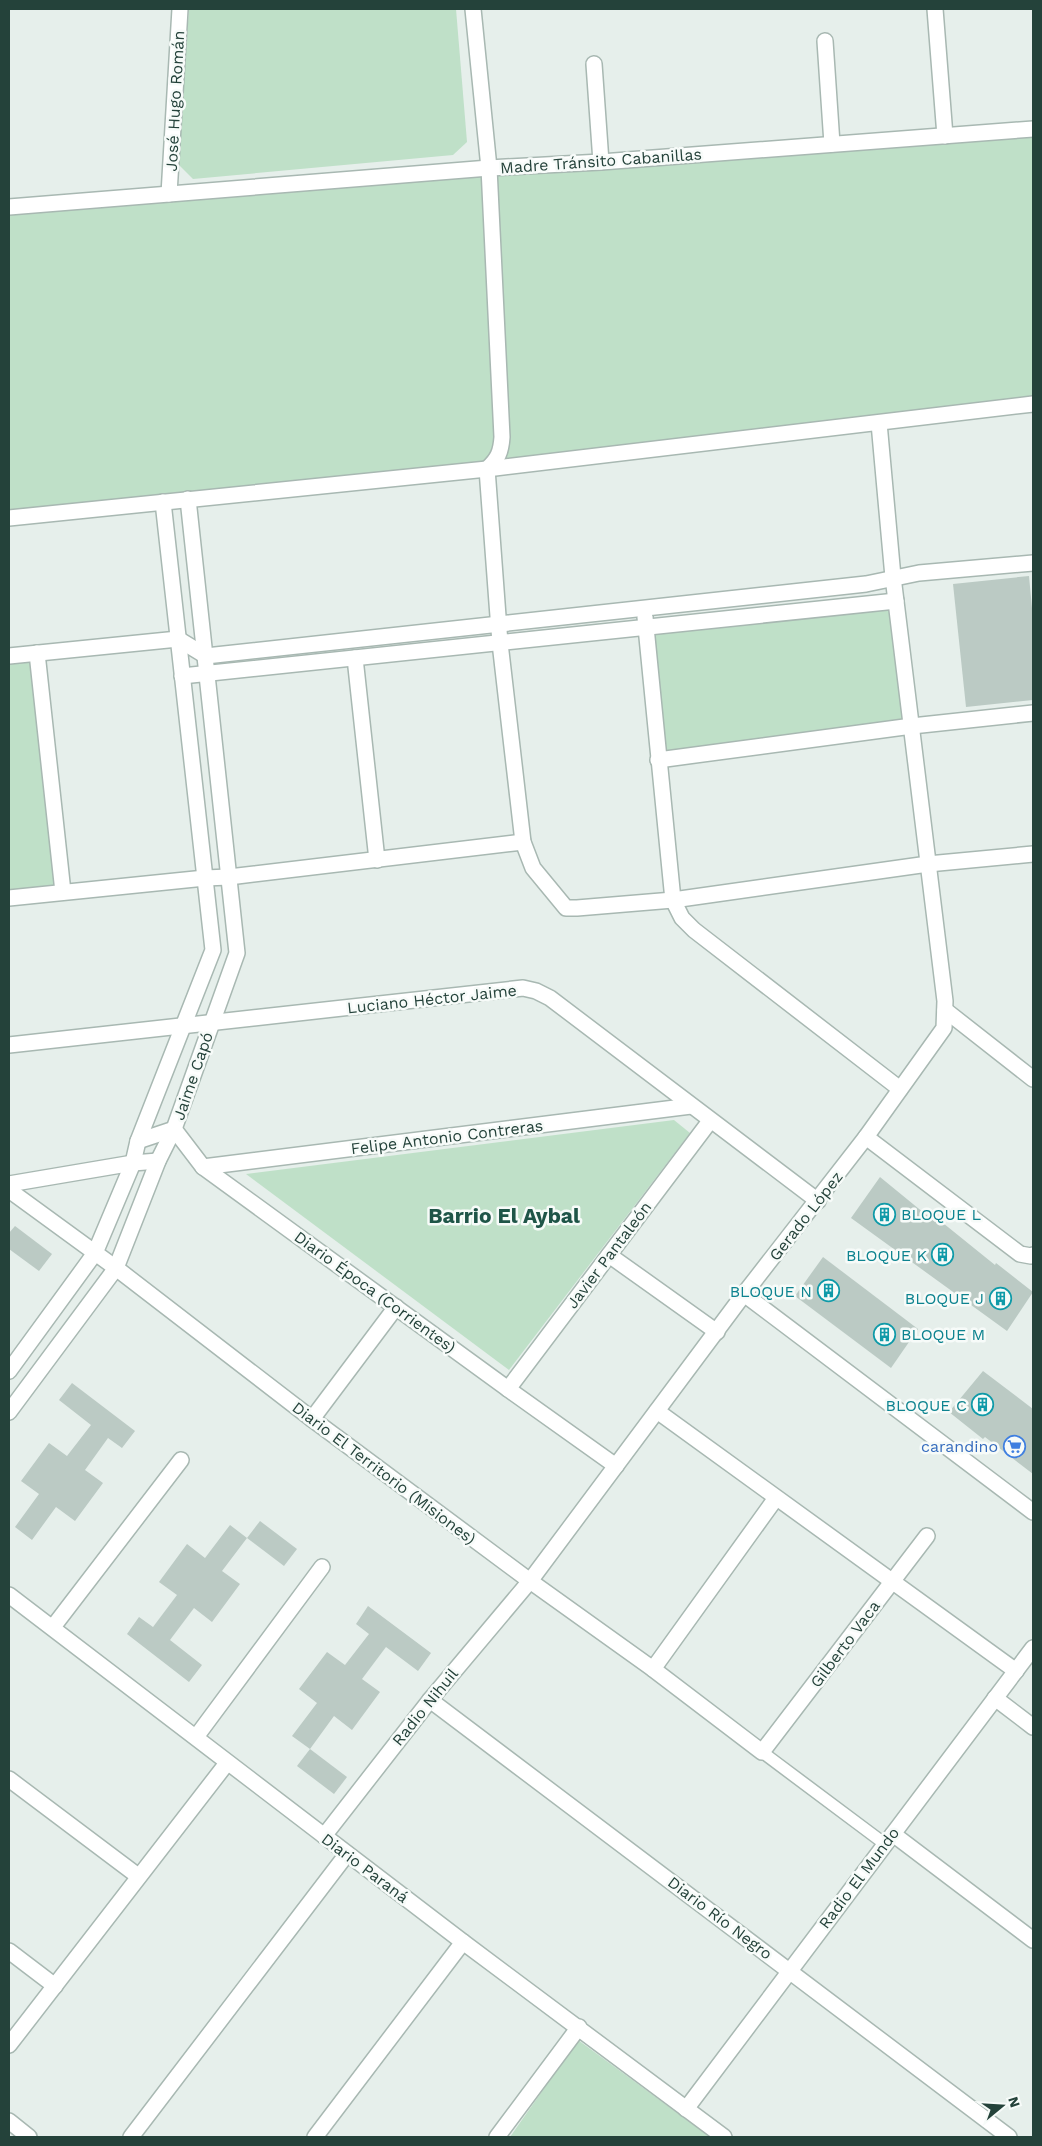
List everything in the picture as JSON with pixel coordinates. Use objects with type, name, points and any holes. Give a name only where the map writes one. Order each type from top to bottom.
[{"type":"street","name":"José Hugo Román","points":[[169,194],[180,9]]},
{"type":"street","points":[[474,9],[489,168],[502,437],[501,452],[497,460],[486,469]]},
{"type":"street","points":[[935,9],[945,136]]},
{"type":"street","points":[[824,40],[832,144]]},
{"type":"street","points":[[594,64],[601,162]]},
{"type":"street","name":"Madre Tránsito Cabanillas","points":[[9,207],[489,168],[601,162],[1033,129]]},
{"type":"street","points":[[9,518],[486,469],[1033,404]]},
{"type":"street","name":"Gerado López","points":[[530,1581],[744,1294],[866,1137],[944,1028],[944,1010],[928,864],[893,577],[879,423]]},
{"type":"street","points":[[486,469],[500,623],[500,643],[523,842],[533,868],[566,908],[673,900],[928,864],[1033,854]]},
{"type":"street","name":"Jaime Capó","points":[[9,1412],[116,1268],[158,1161],[174,1129],[237,953],[188,499]]},
{"type":"street","name":"Jaime Capó","points":[[9,1371],[95,1253],[133,1163],[138,1141],[213,950],[163,502]]},
{"type":"street","points":[[9,656],[178,639],[206,656],[866,584],[893,577],[1033,563]]},
{"type":"street","points":[[182,676],[896,601]]},
{"type":"street","points":[[644,607],[673,900],[682,918],[694,930],[900,1089]]},
{"type":"street","points":[[37,653],[63,892]]},
{"type":"street","points":[[355,658],[377,860]]},
{"type":"street","points":[[658,760],[912,726],[1033,713]]},
{"type":"street","points":[[9,898],[229,877],[523,842]]},
{"type":"street","name":"Luciano Héctor Jaime","points":[[9,1045],[523,988],[536,991],[550,998],[818,1201]]},
{"type":"street","points":[[944,1010],[1033,1079]]},
{"type":"street","name":"Felipe Antonio Contreras","points":[[203,1167],[691,1106]]},
{"type":"street","name":"Javier Pantaleón","points":[[508,1389],[710,1121]]},
{"type":"street","points":[[138,1141],[174,1129]]},
{"type":"street","name":"Diario Época (Corrientes)","points":[[174,1129],[203,1167],[616,1466]]},
{"type":"street","points":[[866,1137],[1020,1254],[1031,1256],[1033,1254]]},
{"type":"street","points":[[9,1184],[133,1163],[158,1161]]},
{"type":"street","name":"Diario El Territorio (Misiones)","points":[[9,1190],[116,1268],[312,1419],[530,1581],[653,1669],[762,1752]]},
{"type":"street","points":[[609,1255],[716,1332]]},
{"type":"street","points":[[744,1294],[1033,1512]]},
{"type":"street","points":[[312,1419],[396,1307]]},
{"type":"street","points":[[657,1411],[1016,1671]]},
{"type":"street","points":[[53,1627],[181,1460]]},
{"type":"street","points":[[653,1669],[776,1498]]},
{"type":"street","name":"Gilberto Vaca","points":[[762,1752],[927,1536]]},
{"type":"street","points":[[196,1737],[322,1567]]},
{"type":"street","name":"Radio Nihuil","points":[[324,1836],[430,1700],[530,1581]]},
{"type":"street","name":"Diario Paraná","points":[[9,1595],[463,1942],[724,2137]]},
{"type":"street","name":"Radio El Mundo","points":[[686,2109],[1033,1648]]},
{"type":"street","points":[[995,1698],[1033,1726]]},
{"type":"street","name":"Diario Río Negro","points":[[430,1700],[1009,2137]]},
{"type":"street","points":[[9,2045],[227,1763]]},
{"type":"street","points":[[9,1779],[138,1876]]},
{"type":"street","points":[[889,1839],[1033,1940]]},
{"type":"street","points":[[131,2137],[347,1854]]},
{"type":"street","points":[[315,2137],[463,1942]]},
{"type":"street","points":[[9,1951],[55,1986]]},
{"type":"street","points":[[497,2137],[579,2027]]},
{"type":"street","points":[[9,2121],[28,2137]]},
{"type":"lane","points":[[762,1752],[889,1839]]},
{"type":"green space","points":[[189,9],[456,9],[467,142],[453,155],[193,179],[178,164]]},
{"type":"green space","points":[[1033,133],[1033,404],[9,517],[9,209]]},
{"type":"green space","points":[[896,602],[913,733],[658,760],[647,628]]},
{"type":"green space","points":[[37,653],[62,891],[9,898],[9,656]]},
{"type":"green space","points":[[674,1120],[690,1133],[509,1370],[246,1174]]},
{"type":"green space","points":[[578,2040],[710,2137],[510,2137]]},
{"type":"building","points":[[1029,576],[1033,619],[1033,700],[966,707],[953,584]]},
{"type":"building","points":[[880,1177],[935,1222],[938,1219],[995,1265],[996,1263],[1033,1292],[1007,1331],[851,1218]]},
{"type":"building","points":[[15,1226],[52,1254],[39,1271],[9,1249],[9,1233]]},
{"type":"building","points":[[823,1257],[918,1329],[891,1368],[795,1296]]},
{"type":"building","points":[[983,1371],[1033,1409],[1033,1474],[985,1437],[983,1439],[949,1412]]},
{"type":"building","points":[[72,1383],[135,1431],[122,1448],[108,1438],[85,1470],[103,1483],[75,1521],[56,1507],[32,1540],[15,1527],[39,1494],[21,1481],[49,1443],[67,1456],[91,1425],[59,1400]]},
{"type":"building","points":[[260,1521],[297,1549],[284,1566],[247,1538]]},
{"type":"building","points":[[230,1525],[247,1538],[222,1571],[240,1584],[212,1622],[194,1608],[170,1640],[202,1665],[189,1682],[127,1634],[139,1617],[153,1627],[177,1595],[159,1582],[187,1544],[205,1558]]},
{"type":"building","points":[[368,1606],[431,1653],[418,1671],[386,1647],[362,1679],[380,1692],[352,1730],[334,1716],[310,1749],[292,1736],[317,1703],[299,1689],[327,1652],[345,1665],[369,1634],[356,1624]]},
{"type":"building","points":[[310,1749],[347,1777],[334,1794],[297,1766]]},
{"type":"place","name":"BLOQUE L","points":[[885,1214]]},
{"type":"place","name":"BLOQUE K","points":[[943,1255]]},
{"type":"place","name":"BLOQUE N","points":[[828,1291]]},
{"type":"place","name":"BLOQUE J","points":[[1000,1298]]},
{"type":"place","name":"BLOQUE M","points":[[885,1334]]},
{"type":"place","name":"BLOQUE C","points":[[983,1405]]},
{"type":"place","name":"carandino","points":[[1014,1446]]},
{"type":"district","name":"Barrio El Aybal","points":[[504,1215]]}]
